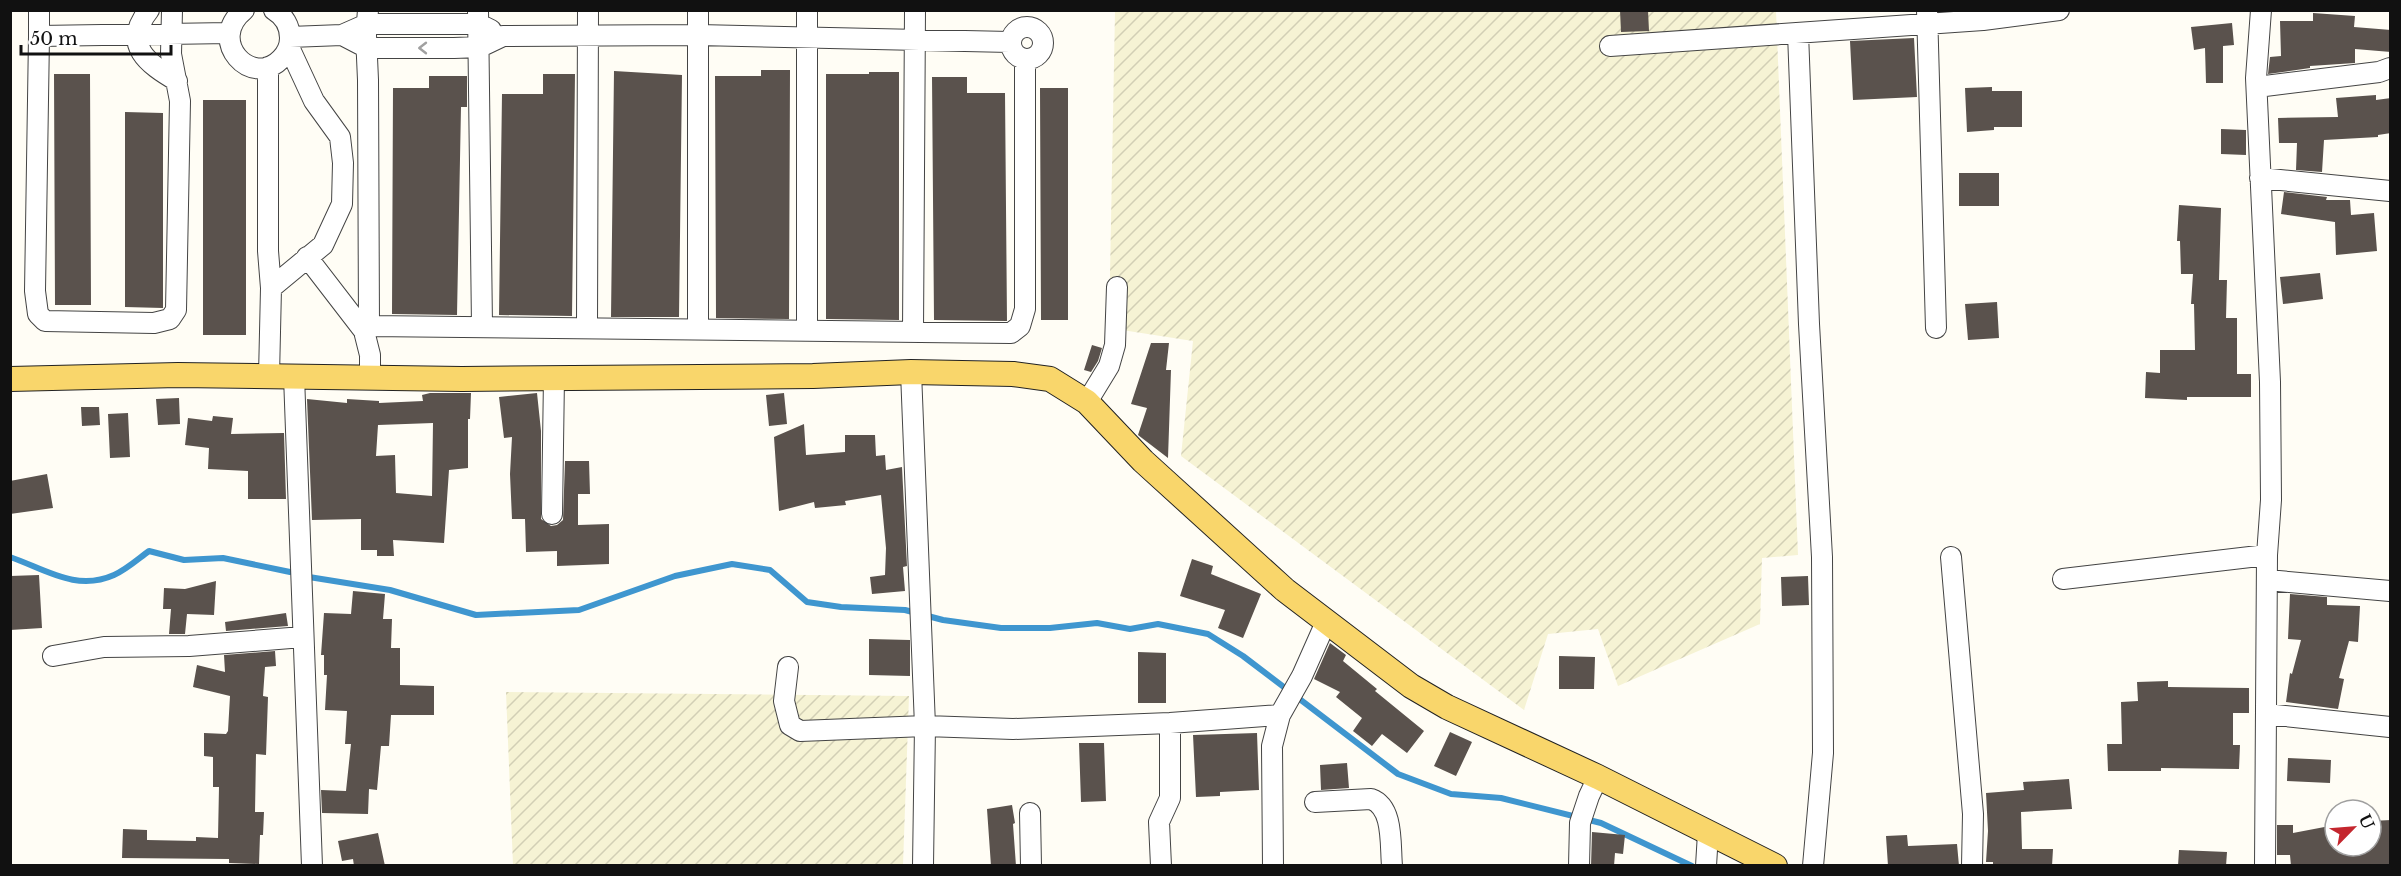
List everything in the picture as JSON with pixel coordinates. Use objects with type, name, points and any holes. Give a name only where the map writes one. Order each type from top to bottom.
[{"type":"main road","points":[[10,379],[178,375],[294,376],[370,367],[462,379],[813,376],[911,372],[1041,376],[1064,386],[1087,402],[1143,461],[1285,591],[1411,686],[1707,851],[1775,866]]},
{"type":"street","points":[[39,10],[35,291],[38,314],[45,321],[154,323],[164,322],[173,316],[177,299],[180,100],[171,54],[172,10]]},
{"type":"street","points":[[148,10],[137,34],[142,56],[148,63],[177,81]]},
{"type":"street","points":[[244,10],[232,24],[229,33],[230,43],[240,60],[248,66],[268,67],[277,63],[290,42]]},
{"type":"street","points":[[270,288],[322,244],[342,204],[343,163],[340,137],[314,101],[290,42],[285,20],[274,10]]},
{"type":"street","points":[[587,327],[588,10]]},
{"type":"street","points":[[698,10],[698,328]]},
{"type":"street","points":[[807,10],[807,330]]},
{"type":"street","points":[[913,332],[915,10]]},
{"type":"street","points":[[1610,46],[1798,33],[1927,17],[1983,20],[2059,10]]},
{"type":"street","points":[[2260,10],[2257,87],[2270,382],[2271,500],[2267,555],[2265,866]]},
{"type":"street","points":[[290,42],[342,35],[367,17],[479,17],[503,36]]},
{"type":"street","points":[[367,17],[369,326],[698,328],[1002,334],[1016,330],[1023,318],[1025,59]]},
{"type":"street","points":[[479,17],[482,326]]},
{"type":"street","points":[[1927,17],[1936,328]]},
{"type":"street","points":[[1027,18],[1038,31],[1043,43],[1038,55],[1025,59],[1016,56],[1010,42],[1015,31],[1027,18]]},
{"type":"street","points":[[39,36],[229,33]]},
{"type":"street","points":[[1798,33],[1809,324],[1822,557],[1823,753],[1813,866]]},
{"type":"street","points":[[342,35],[367,48],[480,47],[503,36],[588,35],[698,35],[915,42],[1010,42]]},
{"type":"street","points":[[268,67],[270,288],[268,376]]},
{"type":"street","points":[[2257,87],[2379,72],[2391,68]]},
{"type":"street","points":[[2260,178],[2391,191]]},
{"type":"street","points":[[307,257],[364,330],[370,367]]},
{"type":"street","points":[[1087,402],[1109,366],[1115,345],[1117,287]]},
{"type":"street","points":[[911,372],[925,726],[923,866]]},
{"type":"street","points":[[294,376],[312,866]]},
{"type":"street","points":[[552,514],[554,377]]},
{"type":"street","points":[[2063,579],[2267,555]]},
{"type":"street","points":[[1950,557],[1973,814],[1972,866]]},
{"type":"street","points":[[2267,580],[2391,591]]},
{"type":"street","points":[[1273,866],[1272,746],[1280,715],[1302,676],[1326,622]]},
{"type":"street","points":[[53,656],[104,647],[189,646],[303,637]]},
{"type":"street","points":[[788,667],[784,701],[790,725],[800,731],[925,726],[1013,729],[1170,723],[1280,715]]},
{"type":"street","points":[[2266,714],[2391,727]]},
{"type":"street","points":[[1161,866],[1159,822],[1170,798],[1170,723]]},
{"type":"street","points":[[1579,866],[1580,823],[1594,787]]},
{"type":"street","points":[[1315,802],[1371,799],[1377,801],[1386,812],[1392,866]]},
{"type":"street","points":[[1030,813],[1031,866]]},
{"type":"shaded area","points":[[1115,11],[1776,11],[1798,555],[1762,558],[1760,624],[1618,686],[1598,629],[1548,634],[1524,710],[1181,456],[1193,341],[1109,328]]},
{"type":"shaded area","points":[[506,692],[909,696],[903,865],[513,865]]},
{"type":"building","points":[[1620,10],[1648,10],[1649,31],[1621,32]]},
{"type":"building","points":[[2313,13],[2355,16],[2354,27],[2391,30],[2391,52],[2355,49],[2355,63],[2310,66],[2310,68],[2268,74],[2270,57],[2281,56],[2280,21],[2313,21]]},
{"type":"building","points":[[2232,23],[2234,45],[2223,46],[2223,83],[2206,83],[2205,48],[2194,50],[2191,27]]},
{"type":"building","points":[[1914,38],[1917,97],[1853,100],[1850,41]]},
{"type":"building","points":[[761,70],[790,70],[789,319],[716,318],[715,76],[761,76]]},
{"type":"building","points":[[614,71],[682,75],[679,317],[611,317]]},
{"type":"building","points":[[869,72],[899,72],[899,320],[826,319],[826,74],[869,74]]},
{"type":"building","points":[[54,74],[90,74],[91,305],[55,305]]},
{"type":"building","points":[[543,74],[575,74],[572,316],[499,315],[502,94],[543,94]]},
{"type":"building","points":[[429,76],[467,76],[467,107],[461,107],[457,315],[392,314],[393,88],[429,88]]},
{"type":"building","points":[[932,77],[967,77],[967,93],[1005,93],[1007,321],[934,320]]},
{"type":"building","points":[[1992,87],[1992,91],[2022,91],[2022,127],[1994,127],[1994,130],[1967,132],[1965,88]]},
{"type":"building","points":[[1040,88],[1068,88],[1068,320],[1041,320]]},
{"type":"building","points":[[2376,95],[2376,100],[2391,98],[2391,133],[2378,135],[2378,137],[2324,140],[2322,172],[2296,170],[2297,143],[2279,143],[2278,118],[2338,117],[2336,98]]},
{"type":"building","points":[[203,100],[246,100],[246,335],[203,335]]},
{"type":"building","points":[[125,112],[163,113],[163,308],[125,307]]},
{"type":"building","points":[[2221,129],[2246,130],[2246,155],[2221,154]]},
{"type":"building","points":[[1959,173],[1999,173],[1999,206],[1959,206]]},
{"type":"building","points":[[2284,192],[2327,197],[2326,200],[2350,200],[2351,215],[2374,213],[2377,251],[2336,255],[2335,222],[2281,214]]},
{"type":"building","points":[[2179,205],[2221,208],[2219,280],[2227,280],[2226,318],[2237,318],[2237,374],[2251,374],[2251,397],[2187,397],[2187,400],[2145,398],[2146,372],[2160,373],[2160,350],[2195,350],[2194,304],[2191,304],[2193,274],[2181,274],[2180,241],[2177,241]]},
{"type":"building","points":[[2320,273],[2323,299],[2283,304],[2280,277]]},
{"type":"building","points":[[1997,302],[1999,338],[1968,340],[1965,304]]},
{"type":"building","points":[[1151,343],[1169,343],[1166,370],[1171,370],[1168,458],[1138,435],[1147,408],[1131,404]]},
{"type":"building","points":[[1092,345],[1102,348],[1091,372],[1084,370]]},
{"type":"building","points":[[471,393],[470,419],[468,419],[468,468],[449,470],[444,543],[393,540],[394,556],[377,556],[377,550],[361,550],[361,519],[312,520],[307,399],[347,403],[347,399],[379,401],[379,403],[423,401],[422,395]],"holes":[[[433,423],[432,496],[396,493],[395,455],[376,456],[378,425]]]},
{"type":"building","points":[[537,393],[541,431],[541,519],[551,526],[563,520],[565,461],[589,461],[590,494],[578,494],[578,525],[609,524],[609,564],[557,566],[557,551],[526,552],[525,519],[512,519],[510,474],[512,437],[504,438],[499,397]]},
{"type":"building","points":[[784,393],[787,424],[769,426],[766,395]]},
{"type":"building","points":[[179,398],[180,424],[158,425],[156,399]]},
{"type":"building","points":[[81,407],[99,407],[100,425],[82,426]]},
{"type":"building","points":[[128,413],[130,457],[110,458],[108,414]]},
{"type":"building","points":[[213,416],[233,418],[231,434],[284,433],[286,499],[248,499],[248,471],[208,469],[209,448],[185,445],[188,418],[212,421]]},
{"type":"building","points":[[804,424],[806,455],[845,452],[845,435],[875,435],[876,456],[885,455],[886,470],[902,467],[907,566],[903,567],[905,591],[872,594],[870,577],[885,575],[886,548],[881,495],[845,501],[846,505],[815,508],[814,502],[779,511],[774,437]]},
{"type":"building","points":[[47,474],[53,508],[10,514],[10,481]]},
{"type":"building","points":[[1192,559],[1213,566],[1211,574],[1261,594],[1243,638],[1218,628],[1225,610],[1180,596]]},
{"type":"building","points":[[39,575],[42,628],[10,630],[10,576]]},
{"type":"building","points":[[1808,576],[1809,605],[1782,606],[1781,577]]},
{"type":"building","points":[[216,581],[214,615],[187,614],[185,634],[169,634],[171,609],[163,609],[164,588],[185,589]]},
{"type":"building","points":[[353,591],[385,594],[383,619],[392,619],[391,648],[400,648],[400,685],[434,686],[434,715],[391,715],[389,746],[381,746],[377,790],[369,789],[368,814],[322,813],[321,790],[346,791],[351,744],[345,744],[347,711],[325,710],[327,675],[324,675],[324,655],[321,655],[324,613],[351,614]]},
{"type":"building","points":[[2290,594],[2327,597],[2327,605],[2360,606],[2358,642],[2349,641],[2339,678],[2344,679],[2338,709],[2286,702],[2290,673],[2292,674],[2301,640],[2288,639]]},
{"type":"building","points":[[286,613],[288,626],[226,631],[225,622]]},
{"type":"building","points":[[869,639],[910,640],[910,676],[869,675]]},
{"type":"building","points":[[1330,643],[1346,655],[1343,661],[1377,689],[1375,691],[1424,731],[1407,753],[1382,734],[1372,746],[1353,731],[1362,718],[1336,697],[1340,692],[1314,679]]},
{"type":"building","points":[[275,651],[276,666],[265,667],[263,696],[268,697],[266,755],[256,754],[255,812],[264,812],[259,864],[229,863],[229,859],[122,858],[123,829],[147,830],[147,840],[196,841],[196,837],[218,838],[219,787],[213,787],[213,757],[204,756],[204,733],[226,734],[230,696],[193,687],[197,665],[225,672],[224,655]]},
{"type":"building","points":[[1138,652],[1166,653],[1166,703],[1138,703]]},
{"type":"building","points":[[1559,656],[1595,657],[1594,689],[1559,689]]},
{"type":"building","points":[[2168,681],[2168,687],[2249,688],[2249,713],[2233,713],[2233,745],[2240,745],[2239,769],[2161,768],[2161,771],[2108,771],[2107,744],[2122,744],[2121,702],[2138,701],[2137,682]]},
{"type":"building","points":[[1450,732],[1472,742],[1456,776],[1434,766]]},
{"type":"building","points":[[1257,733],[1259,790],[1220,792],[1220,796],[1196,797],[1193,735]]},
{"type":"building","points":[[1079,743],[1104,743],[1106,801],[1081,802]]},
{"type":"building","points":[[2288,758],[2331,760],[2330,783],[2287,781]]},
{"type":"building","points":[[1347,763],[1349,788],[1321,790],[1320,765]]},
{"type":"building","points":[[2069,779],[2072,809],[2021,812],[2022,849],[2053,849],[2052,866],[1993,866],[1993,862],[1986,862],[1988,831],[1986,793],[2024,790],[2023,782]]},
{"type":"building","points":[[1012,805],[1015,823],[1013,824],[1016,866],[991,866],[987,809]]},
{"type":"building","points":[[2383,820],[2391,820],[2391,866],[2291,866],[2290,855],[2277,855],[2277,825],[2293,825],[2293,833],[2323,827],[2323,858],[2383,858]]},
{"type":"building","points":[[1592,832],[1625,835],[1623,854],[1615,853],[1614,866],[1591,866]]},
{"type":"building","points":[[378,833],[385,866],[354,866],[353,859],[342,861],[338,841]]},
{"type":"building","points":[[1907,835],[1908,846],[1957,844],[1959,866],[1888,866],[1886,836]]},
{"type":"building","points":[[2179,850],[2227,852],[2226,866],[2178,866]]},
{"type":"waterway","points":[[10,557],[61,577],[87,581],[100,580],[114,575],[149,551],[184,560],[223,558],[290,572]]},
{"type":"waterway","points":[[309,577],[390,590],[476,615],[579,610],[675,576],[732,564],[770,570],[807,602],[841,607],[905,610],[943,620],[1001,628],[1050,628],[1097,623],[1130,629],[1158,624],[1208,634],[1243,656],[1398,774],[1451,794],[1501,798],[1601,823],[1692,866]]}]
